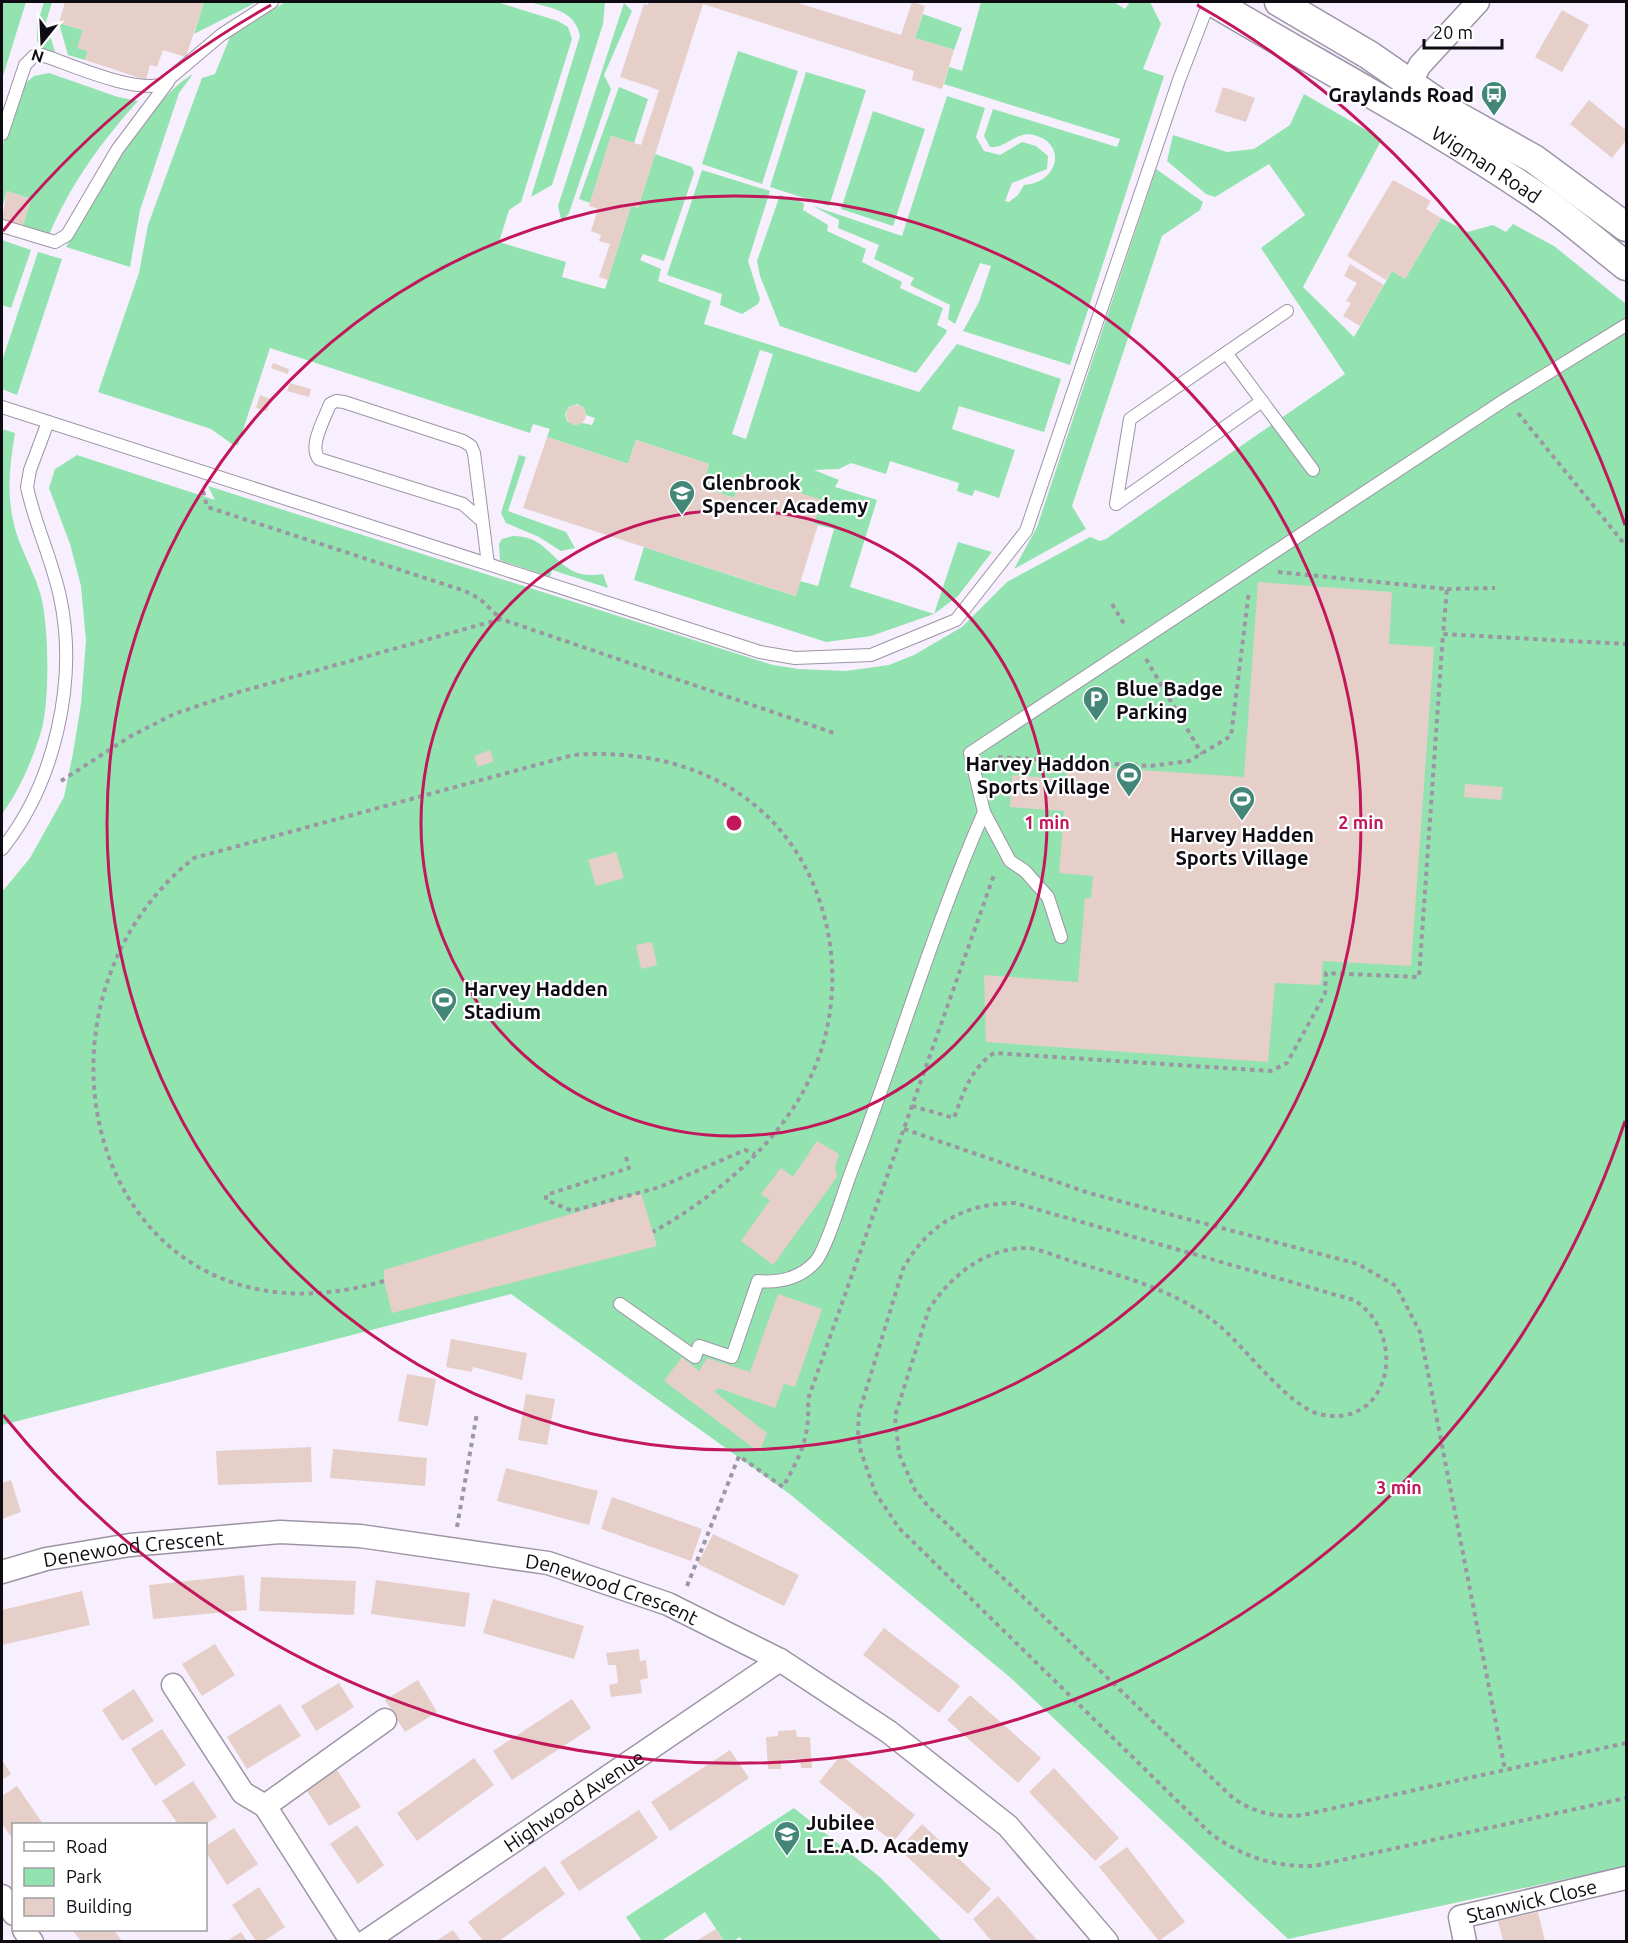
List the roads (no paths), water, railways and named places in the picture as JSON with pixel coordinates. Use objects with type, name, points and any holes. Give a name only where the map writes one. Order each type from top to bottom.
[{"type":"street","name":"Wigman Road","points":[[1211,2],[1329,72],[1457,116],[1534,159],[1626,227]]},
{"type":"street","name":"Wigman Road","points":[[1279,2],[1369,55],[1404,96],[1626,266]]},
{"type":"street","points":[[1404,96],[1420,65],[1478,2]]},
{"type":"street","name":"Denewood Crescent","points":[[2,1572],[46,1559],[130,1545],[280,1532],[360,1536],[549,1563],[678,1609],[780,1659],[889,1732],[1008,1826],[1107,1941]]},
{"type":"street","name":"Highwood Avenue","points":[[365,1941],[780,1659]]},
{"type":"street","points":[[173,1685],[243,1793],[265,1806],[352,1941]]},
{"type":"street","points":[[265,1806],[385,1720]]},
{"type":"street","name":"Stanwick Close","points":[[1465,1941],[1460,1917],[1626,1878]]},
{"type":"street","points":[[2,1896],[12,1911]]},
{"type":"lane","points":[[2,226],[55,242],[67,235],[117,150],[168,81],[221,35],[272,2]]},
{"type":"lane","points":[[2,407],[760,651],[795,658],[871,655],[956,620],[1026,531],[1179,80],[1211,2]]},
{"type":"lane","points":[[2,134],[25,65],[34,56],[42,55],[149,87],[168,81]]},
{"type":"lane","points":[[1262,401],[1116,504],[1130,419],[1287,311]]},
{"type":"lane","points":[[1061,937],[1048,897],[1025,871],[1010,861],[984,812],[970,753],[1252,569],[1550,370],[1626,325]]},
{"type":"lane","points":[[1227,354],[1313,470]]},
{"type":"lane","points":[[482,521],[463,504],[319,459],[315,447],[330,404],[336,400],[344,402],[468,442],[474,453],[488,564]]},
{"type":"lane","points":[[2,849],[28,809],[39,784],[57,738],[63,702],[65,644],[59,592],[27,487],[30,470],[48,422]]},
{"type":"lane","points":[[620,1304],[695,1357],[699,1346],[732,1357],[758,1281],[784,1280],[808,1269],[818,1259],[872,1117],[963,860],[984,812]]},
{"type":"place","name":"Graylands Road","points":[[1494,117]]},
{"type":"place","name":"Glenbrook Spencer Academy","points":[[682,516]]},
{"type":"place","name":"Blue Badge Parking","points":[[1096,722]]},
{"type":"place","name":"Harvey Haddon Sports Village","points":[[1129,798]]},
{"type":"place","name":"Harvey Hadden Sports Village","points":[[1242,822]]},
{"type":"place","name":"Harvey Hadden Stadium","points":[[444,1023]]},
{"type":"place","name":"Jubilee L.E.A.D. Academy","points":[[787,1857]]}]
